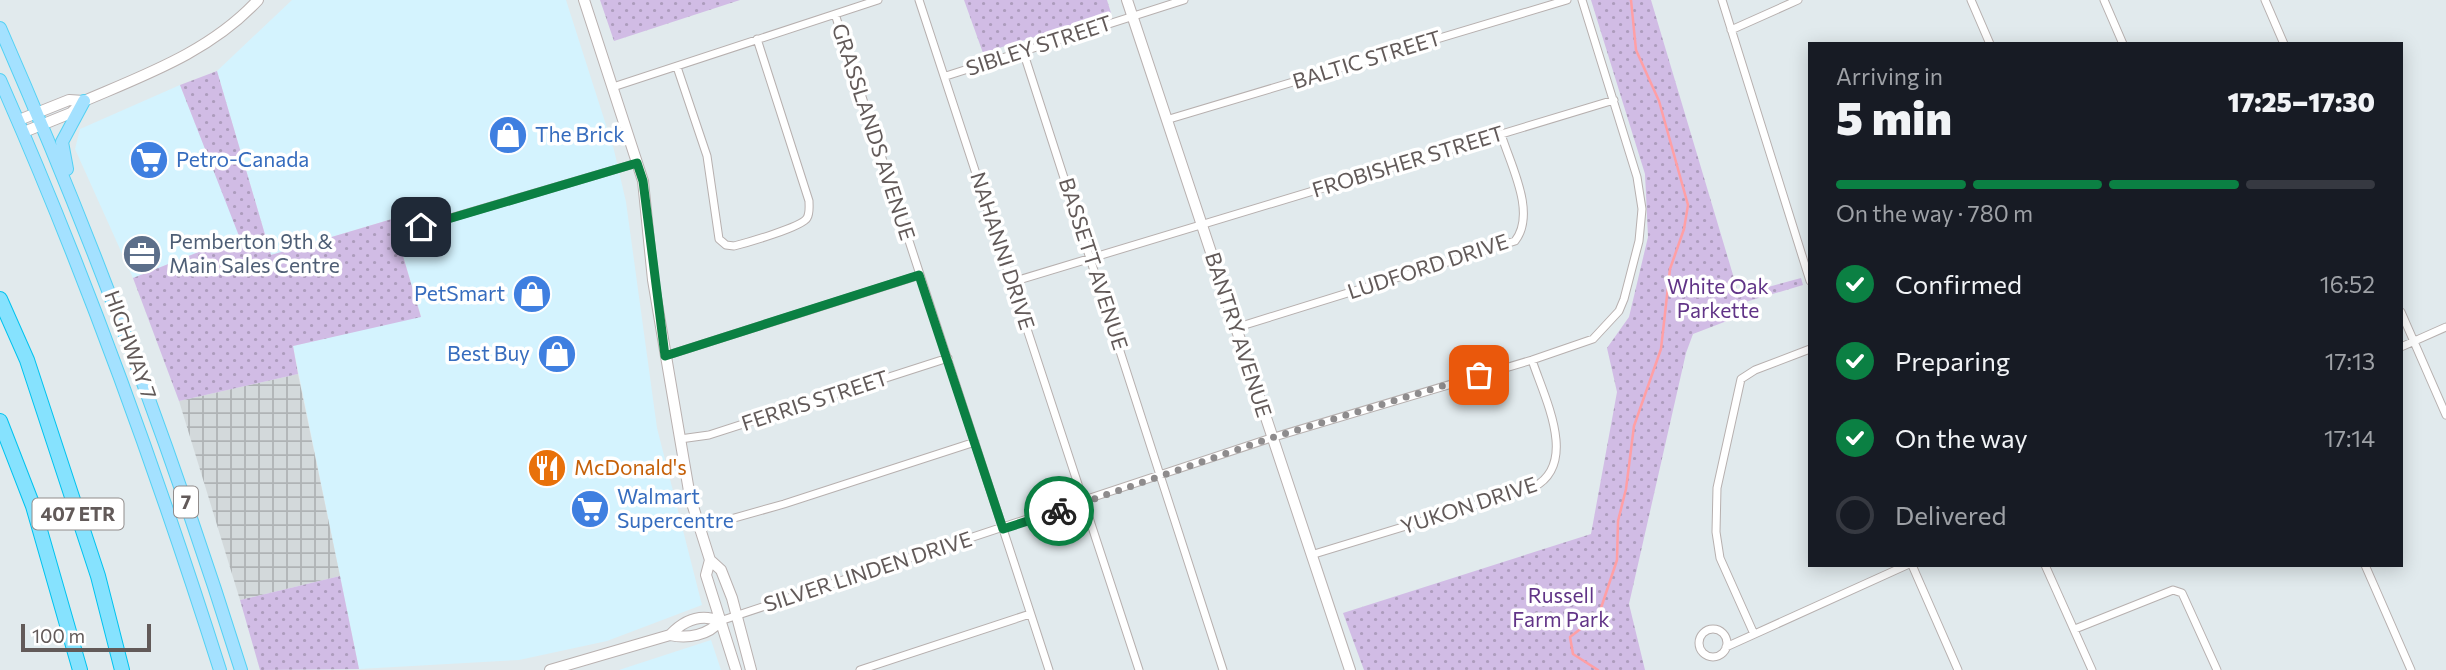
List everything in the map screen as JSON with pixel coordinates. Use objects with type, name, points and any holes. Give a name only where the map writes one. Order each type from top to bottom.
[{"type":"highway","name":"407 ETR","points":[[0,299],[27,360],[98,576],[122,670]]},
{"type":"highway","name":"407 ETR","points":[[0,421],[33,506],[80,670]]},
{"type":"main road","name":"HIGHWAY 7","points":[[0,28],[114,300],[166,443],[241,670]]},
{"type":"main road","name":"HIGHWAY 7","points":[[0,80],[107,339],[166,503],[219,670]]},
{"type":"main road","points":[[70,191],[62,142],[84,101]]},
{"type":"street","points":[[21,126],[39,119],[71,113],[84,101],[191,54],[233,24],[258,0]]},
{"type":"street","points":[[584,0],[643,181],[665,356],[699,528],[710,561],[721,570],[751,670]]},
{"type":"street","points":[[612,87],[878,0]]},
{"type":"street","name":"NAHANNI DRIVE","points":[[919,0],[1139,670]]},
{"type":"street","name":"BANTRY AVENUE","points":[[1127,0],[1349,670]]},
{"type":"street","name":"SIBLEY STREET","points":[[946,76],[1184,0]]},
{"type":"street","name":"BALTIC STREET","points":[[1166,120],[1567,0]]},
{"type":"street","name":"SILVER LINDEN DRIVE","points":[[550,670],[670,635],[683,638],[713,630],[720,621],[736,615],[1086,502],[1271,438],[1532,360],[1593,339],[1619,311],[1624,299],[1639,241],[1642,209],[1637,177],[1582,0]]},
{"type":"street","points":[[1722,0],[1808,275]]},
{"type":"street","points":[[1731,30],[1798,0]]},
{"type":"street","points":[[1971,0],[1989,42]]},
{"type":"street","points":[[2104,0],[2122,42]]},
{"type":"street","points":[[2265,0],[2283,42]]},
{"type":"street","name":"GRASSLANDS AVENUE","points":[[835,14],[1049,670]]},
{"type":"street","points":[[677,67],[707,156],[719,239],[726,245],[734,246],[794,226],[806,221],[809,216],[809,201],[757,39]]},
{"type":"street","name":"BASSETT AVENUE","points":[[1023,51],[1223,670]]},
{"type":"street","name":"FROBISHER STREET","points":[[1012,282],[1614,100]]},
{"type":"street","name":"LUDFORD DRIVE","points":[[1235,328],[1515,241],[1521,234],[1525,216],[1501,134]]},
{"type":"street","points":[[406,231],[637,163]]},
{"type":"street","points":[[665,356],[919,275]]},
{"type":"street","points":[[2403,316],[2446,415]]},
{"type":"street","points":[[2403,346],[2446,327]]},
{"type":"street","points":[[1754,634],[1720,558],[1716,532],[1717,488],[1741,380],[1755,370],[1808,350]]},
{"type":"street","name":"FERRIS STREET","points":[[680,439],[709,435],[948,358]]},
{"type":"street","name":"YUKON DRIVE","points":[[1311,555],[1534,487],[1546,481],[1553,470],[1557,439],[1532,360]]},
{"type":"street","points":[[699,528],[784,505],[975,442]]},
{"type":"street","points":[[710,561],[706,575],[736,670]]},
{"type":"street","points":[[1726,648],[1726,636],[1719,630],[1709,629],[1700,638],[1702,652],[1710,657],[1719,656],[1726,648],[1754,634],[1903,567]]},
{"type":"street","points":[[1913,567],[1958,670]]},
{"type":"street","points":[[2046,567],[2092,670]]},
{"type":"street","points":[[2366,567],[2411,670]]},
{"type":"street","points":[[2075,629],[2173,590],[2182,593],[2190,605],[2217,670]]},
{"type":"street","points":[[860,670],[1030,614]]},
{"type":"shaded area","points":[[292,0],[566,0],[614,150],[626,202],[657,428],[702,605],[607,641],[519,660],[359,669],[293,346],[421,316],[392,219],[271,255],[217,71]]},
{"type":"shaded area","points":[[180,85],[240,236],[133,278],[75,149],[80,129]]},
{"type":"shaded area","points":[[298,374],[340,576],[240,600],[179,401]]},
{"type":"shaded area","points":[[711,640],[721,670],[619,670]]},
{"type":"green space","points":[[600,0],[740,0],[614,41]]},
{"type":"green space","points":[[964,0],[1107,0],[1111,13],[983,53]]},
{"type":"green space","points":[[1591,0],[1651,0],[1739,295],[1801,278],[1803,285],[1742,303],[1745,314],[1693,334],[1686,353],[1629,604],[1645,670],[1364,670],[1343,613],[1591,534],[1617,392],[1607,348],[1629,317],[1648,237],[1645,174]]},
{"type":"green space","points":[[217,71],[271,255],[392,219],[421,317],[293,346],[298,374],[179,401],[133,278],[239,236],[180,85]]},
{"type":"green space","points":[[340,576],[359,669],[260,670],[240,600]]},
{"type":"waterway","points":[[1598,670],[1573,654],[1570,637],[1596,617],[1617,560],[1618,521],[1626,489],[1634,426],[1661,349],[1670,269],[1684,229],[1688,205],[1659,101],[1636,50],[1631,0]]},
{"type":"way so far","points":[[1059,511],[1271,438],[1479,375]]},
{"type":"place","name":"The Brick","points":[[508,135]]},
{"type":"place","name":"Petro-Canada","points":[[149,160]]},
{"type":"place","name":"Pemberton 9th & Main Sales Centre","points":[[142,254]]},
{"type":"place","name":"PetSmart","points":[[532,294]]},
{"type":"place","name":"Best Buy","points":[[557,354]]},
{"type":"place","name":"McDonald's","points":[[547,468]]},
{"type":"place","name":"Walmart Supercentre","points":[[590,509]]},
{"type":"route","points":[[421,227],[637,163],[643,181],[653,280],[665,356],[919,275],[1003,529],[1059,511]]},
{"type":"park label","name":"White Oak Parkette","points":[[1718,299]]},
{"type":"park label","name":"Russell Farm Park","points":[[1561,608]]}]
